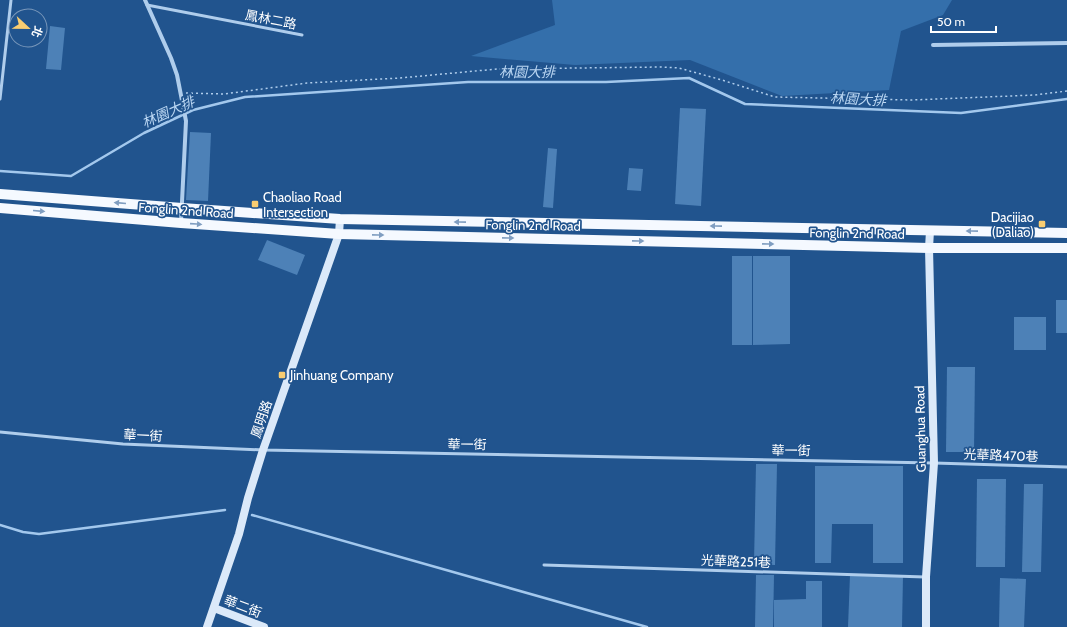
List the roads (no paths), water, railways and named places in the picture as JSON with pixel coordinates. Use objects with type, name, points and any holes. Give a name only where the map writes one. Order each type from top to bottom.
[{"type":"main road","name":"Fonglin 2nd Road","points":[[0,194],[340,219],[1067,233]]},
{"type":"main road","name":"Fonglin 2nd Road","points":[[0,208],[339,234],[929,248],[1067,248]]},
{"type":"street","points":[[145,0],[177,75],[186,121],[181,223]]},
{"type":"street","points":[[933,45],[1067,43]]},
{"type":"street","name":"鳳明路","points":[[207,627],[239,534],[248,498],[263,450],[339,234],[340,219]]},
{"type":"street","name":"Guanghua Road","points":[[926,627],[926,577],[934,463],[929,248],[930,230]]},
{"type":"street","name":"華二街","points":[[214,608],[264,627]]},
{"type":"lane","points":[[0,99],[11,0]]},
{"type":"lane","name":"鳳林二路","points":[[147,5],[302,35]]},
{"type":"lane","name":"華一街","points":[[0,432],[123,444],[263,450],[934,463]]},
{"type":"lane","name":"光華路470巷","points":[[934,463],[1067,467]]},
{"type":"lane","name":"光華路251巷","points":[[544,564],[926,577]]},
{"type":"waterway","name":"林園大排","points":[[0,171],[71,176],[144,133],[193,110],[245,97],[468,82],[606,82],[689,78],[745,104],[961,113],[1067,99]]},
{"type":"waterway","points":[[0,525],[23,532],[39,534],[225,510]]},
{"type":"waterway","points":[[252,515],[647,627]]},
{"type":"place","name":"Chaoliao Road Intersection","points":[[255,204]]},
{"type":"place","name":"Dacijiao (Daliao)","points":[[1042,224]]},
{"type":"place","name":"Jinhuang Company","points":[[282,375]]}]
